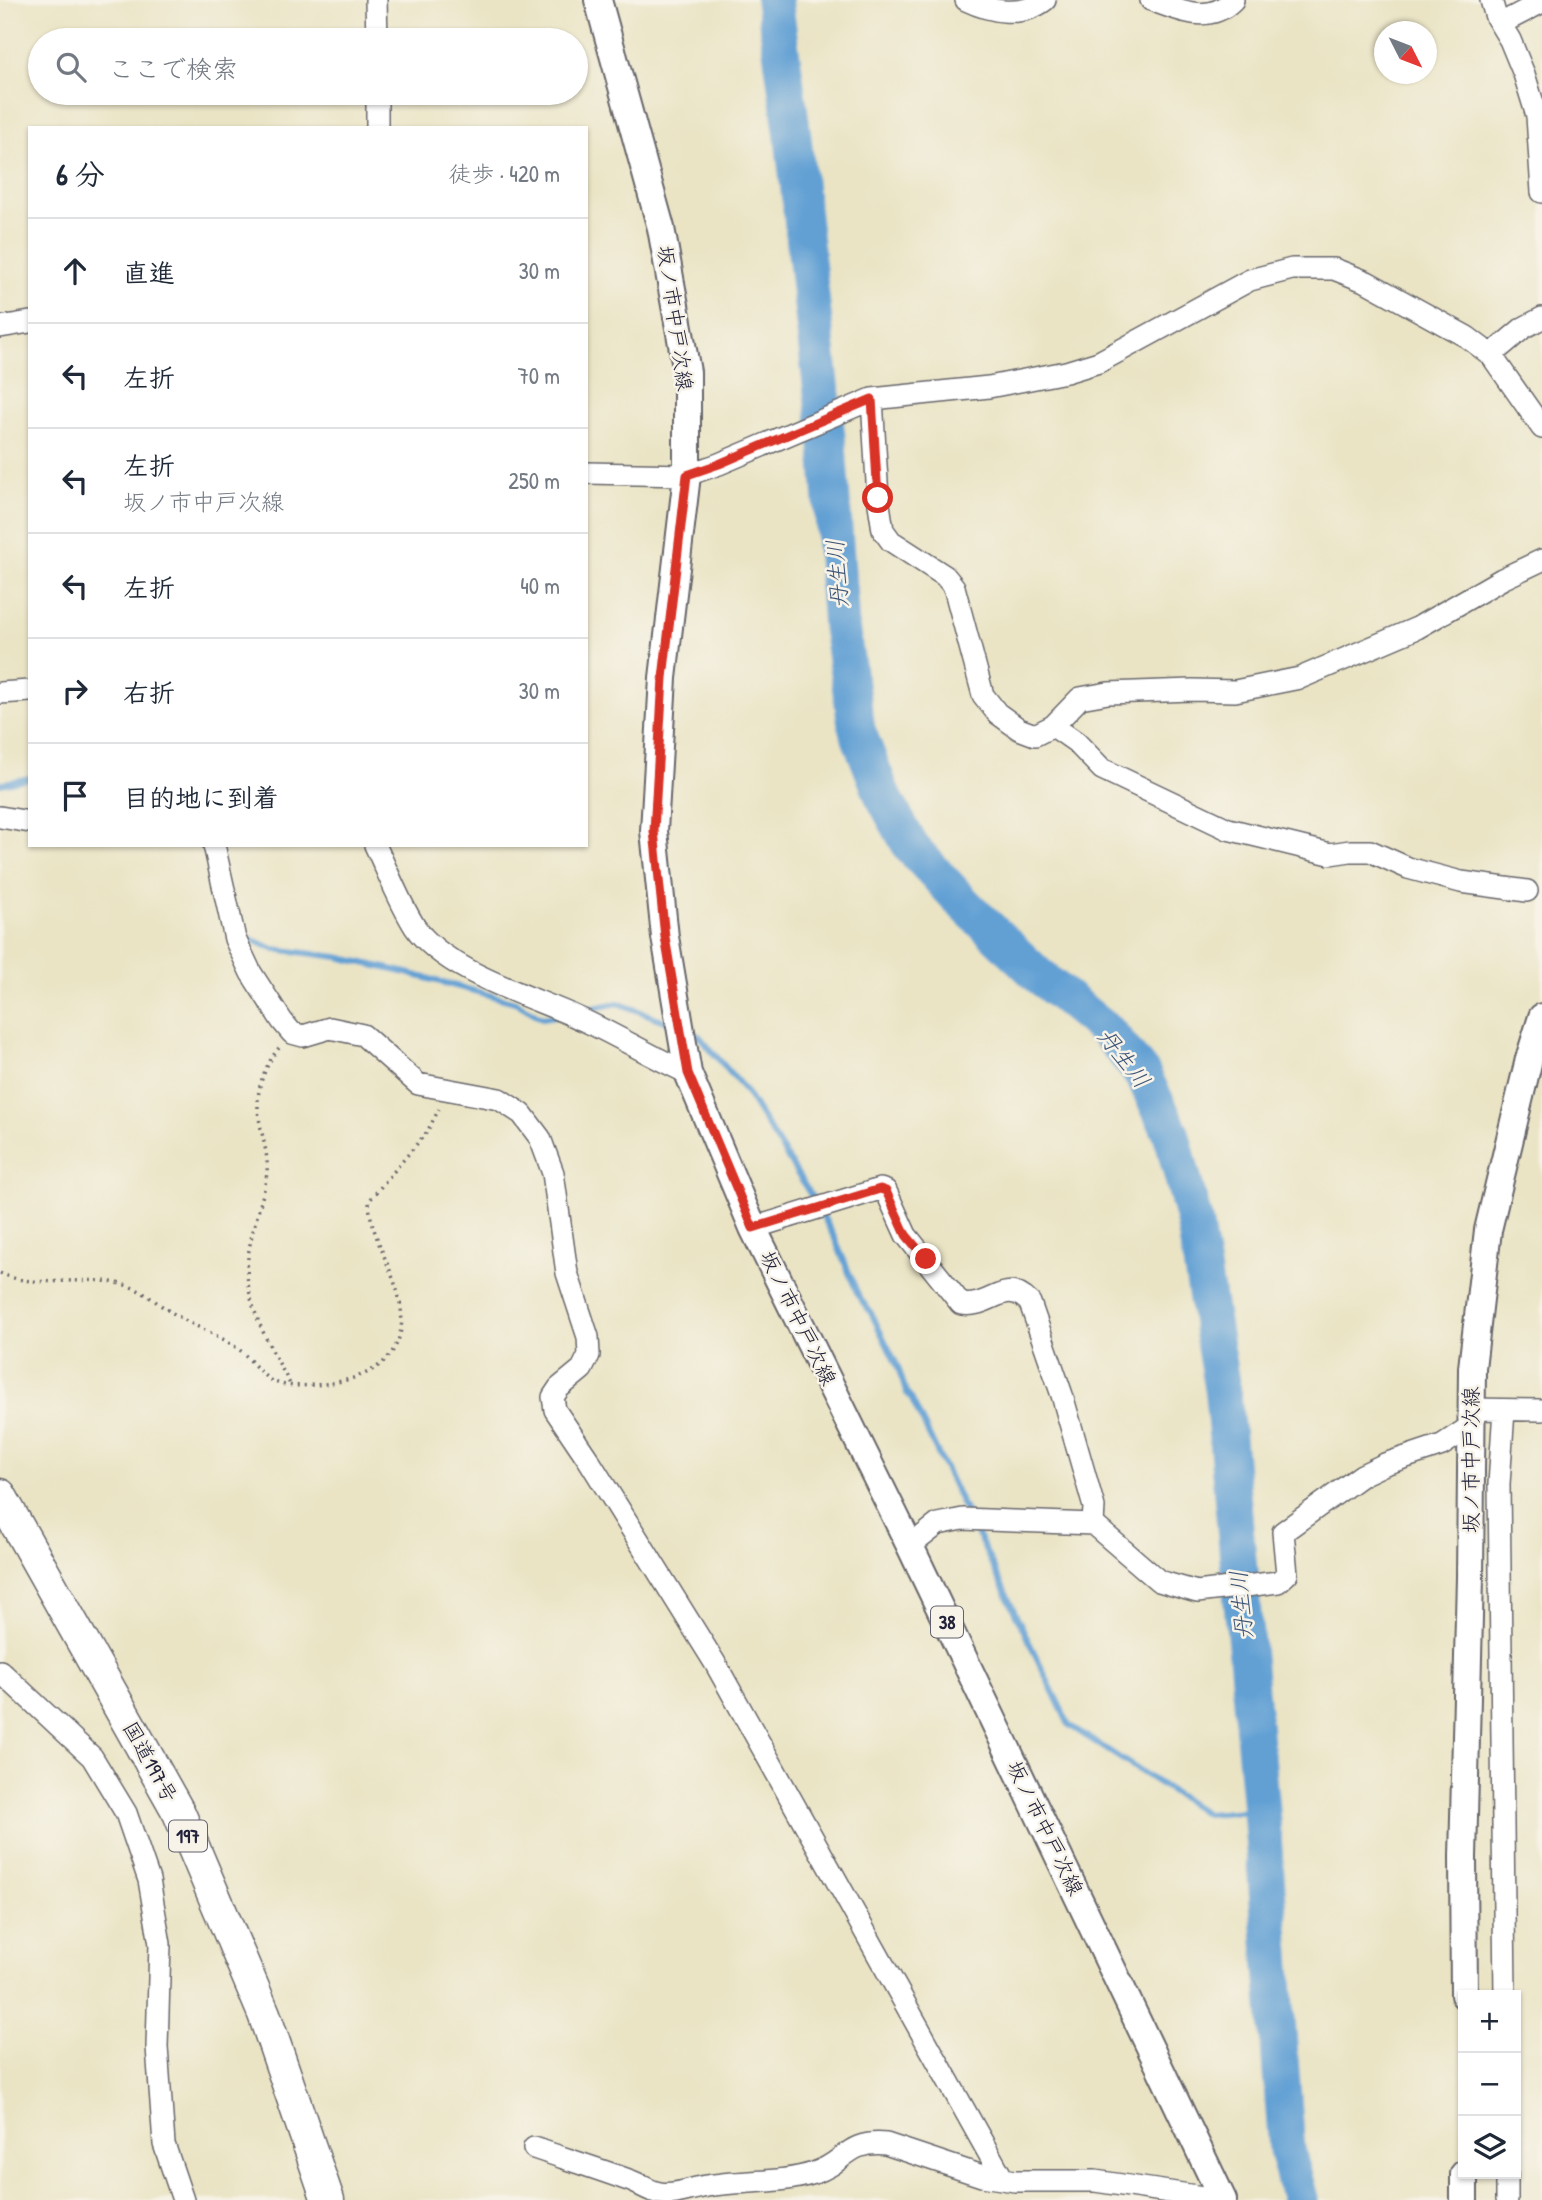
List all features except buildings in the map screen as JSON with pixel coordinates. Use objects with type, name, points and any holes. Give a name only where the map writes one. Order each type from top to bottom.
[{"type":"highway","name":"国道197号","points":[[0,1495],[179,1813],[264,2014],[328,2200]]},
{"type":"main road","name":"坂ノ市中戸次線","points":[[598,0],[661,228],[687,372],[687,475],[663,678],[654,831],[665,937],[688,1073],[753,1228],[910,1546],[1223,2200]]},
{"type":"main road","name":"坂ノ市中戸次線","points":[[1464,1990],[1463,1857],[1472,1368],[1488,1230],[1529,1059],[1542,1017]]},
{"type":"main road","points":[[1464,2179],[1464,2200]]},
{"type":"street","points":[[376,0],[377,28]]},
{"type":"street","points":[[966,0],[983,8],[1010,11],[1032,9],[1045,0]]},
{"type":"street","points":[[1151,0],[1192,14],[1209,15],[1233,0]]},
{"type":"street","points":[[1491,0],[1524,74],[1537,116],[1542,192]]},
{"type":"street","points":[[1500,24],[1542,2]]},
{"type":"street","points":[[377,105],[377,126]]},
{"type":"street","points":[[588,473],[687,475],[868,400],[989,387],[1077,369],[1099,362],[1250,280],[1293,269],[1334,269],[1367,282],[1467,337],[1491,355],[1542,428]]},
{"type":"street","points":[[1491,355],[1523,328],[1542,318]]},
{"type":"street","points":[[0,327],[28,321]]},
{"type":"street","points":[[868,400],[883,530],[891,541],[944,576],[954,587],[983,695],[997,713],[1020,729],[1035,735],[1053,726],[1080,698],[1108,693],[1235,691],[1300,678],[1417,628],[1502,579],[1542,560]]},
{"type":"street","points":[[0,693],[28,691]]},
{"type":"street","points":[[1053,726],[1076,743],[1102,769],[1228,829],[1330,854],[1370,851],[1408,868],[1461,882],[1527,891]]},
{"type":"street","points":[[0,817],[28,822]]},
{"type":"street","points":[[214,847],[235,939],[251,973],[292,1032],[303,1036],[330,1028],[363,1035],[418,1084],[499,1099],[522,1114],[540,1138],[553,1173],[568,1273],[588,1337],[589,1355],[582,1370],[559,1388],[553,1398],[555,1410],[589,1459],[715,1663],[1003,2179]]},
{"type":"street","points":[[375,847],[416,928],[444,956],[476,974],[581,1019],[688,1073]]},
{"type":"street","points":[[753,1228],[880,1189],[886,1191],[906,1235],[961,1304],[972,1306],[1012,1290],[1021,1293],[1030,1303],[1062,1395],[1094,1507],[1093,1524]]},
{"type":"street","points":[[1504,1410],[1499,1484],[1505,1990]]},
{"type":"street","points":[[910,1546],[938,1524],[963,1519],[1093,1524],[1159,1581],[1197,1592],[1278,1582],[1287,1574],[1283,1532],[1362,1475],[1385,1464],[1442,1446],[1471,1418],[1504,1410],[1542,1410]]},
{"type":"street","points":[[0,1671],[92,1757],[126,1813],[149,1880],[160,1944],[158,2047],[164,2144],[183,2200]]},
{"type":"street","points":[[534,2148],[659,2193],[675,2194],[707,2186],[758,2182],[814,2173],[834,2163],[854,2147],[872,2143],[886,2144],[982,2176],[1095,2181],[1223,2200]]},
{"type":"street","points":[[1507,2179],[1507,2200]]},
{"type":"path","points":[[291,1386],[258,1321],[248,1282],[249,1251],[267,1170],[258,1102],[271,1058],[292,1032]]},
{"type":"path","points":[[0,1273],[16,1281],[96,1279],[132,1287],[178,1317],[237,1348],[271,1380],[291,1386],[334,1383],[358,1377],[378,1368],[392,1351],[401,1330],[400,1299],[369,1219],[369,1201],[427,1132],[440,1106],[464,1093]]},
{"type":"waterway","name":"丹生川","points":[[774,0],[792,129],[828,446],[841,627],[857,730],[882,794],[911,847],[965,905],[1038,975],[1108,1032],[1143,1075],[1171,1133],[1194,1220],[1223,1395],[1261,1810],[1287,2150],[1300,2200]]},
{"type":"waterway","points":[[0,784],[28,778]]},
{"type":"waterway","points":[[239,929],[248,938],[274,949],[338,957],[407,973],[515,1002],[542,1018],[555,1016]]},
{"type":"waterway","points":[[579,1011],[618,1003],[672,1024]]},
{"type":"waterway","points":[[688,1031],[699,1036],[744,1089],[817,1205],[835,1239],[859,1297],[871,1313],[898,1367],[906,1392],[967,1514]]},
{"type":"waterway","points":[[972,1523],[1069,1725],[1206,1814],[1261,1810]]},
{"type":"route","points":[[878,498],[872,399],[687,475],[663,678],[654,831],[665,937],[688,1073],[753,1228],[880,1189],[886,1191],[906,1235],[926,1259]]}]
